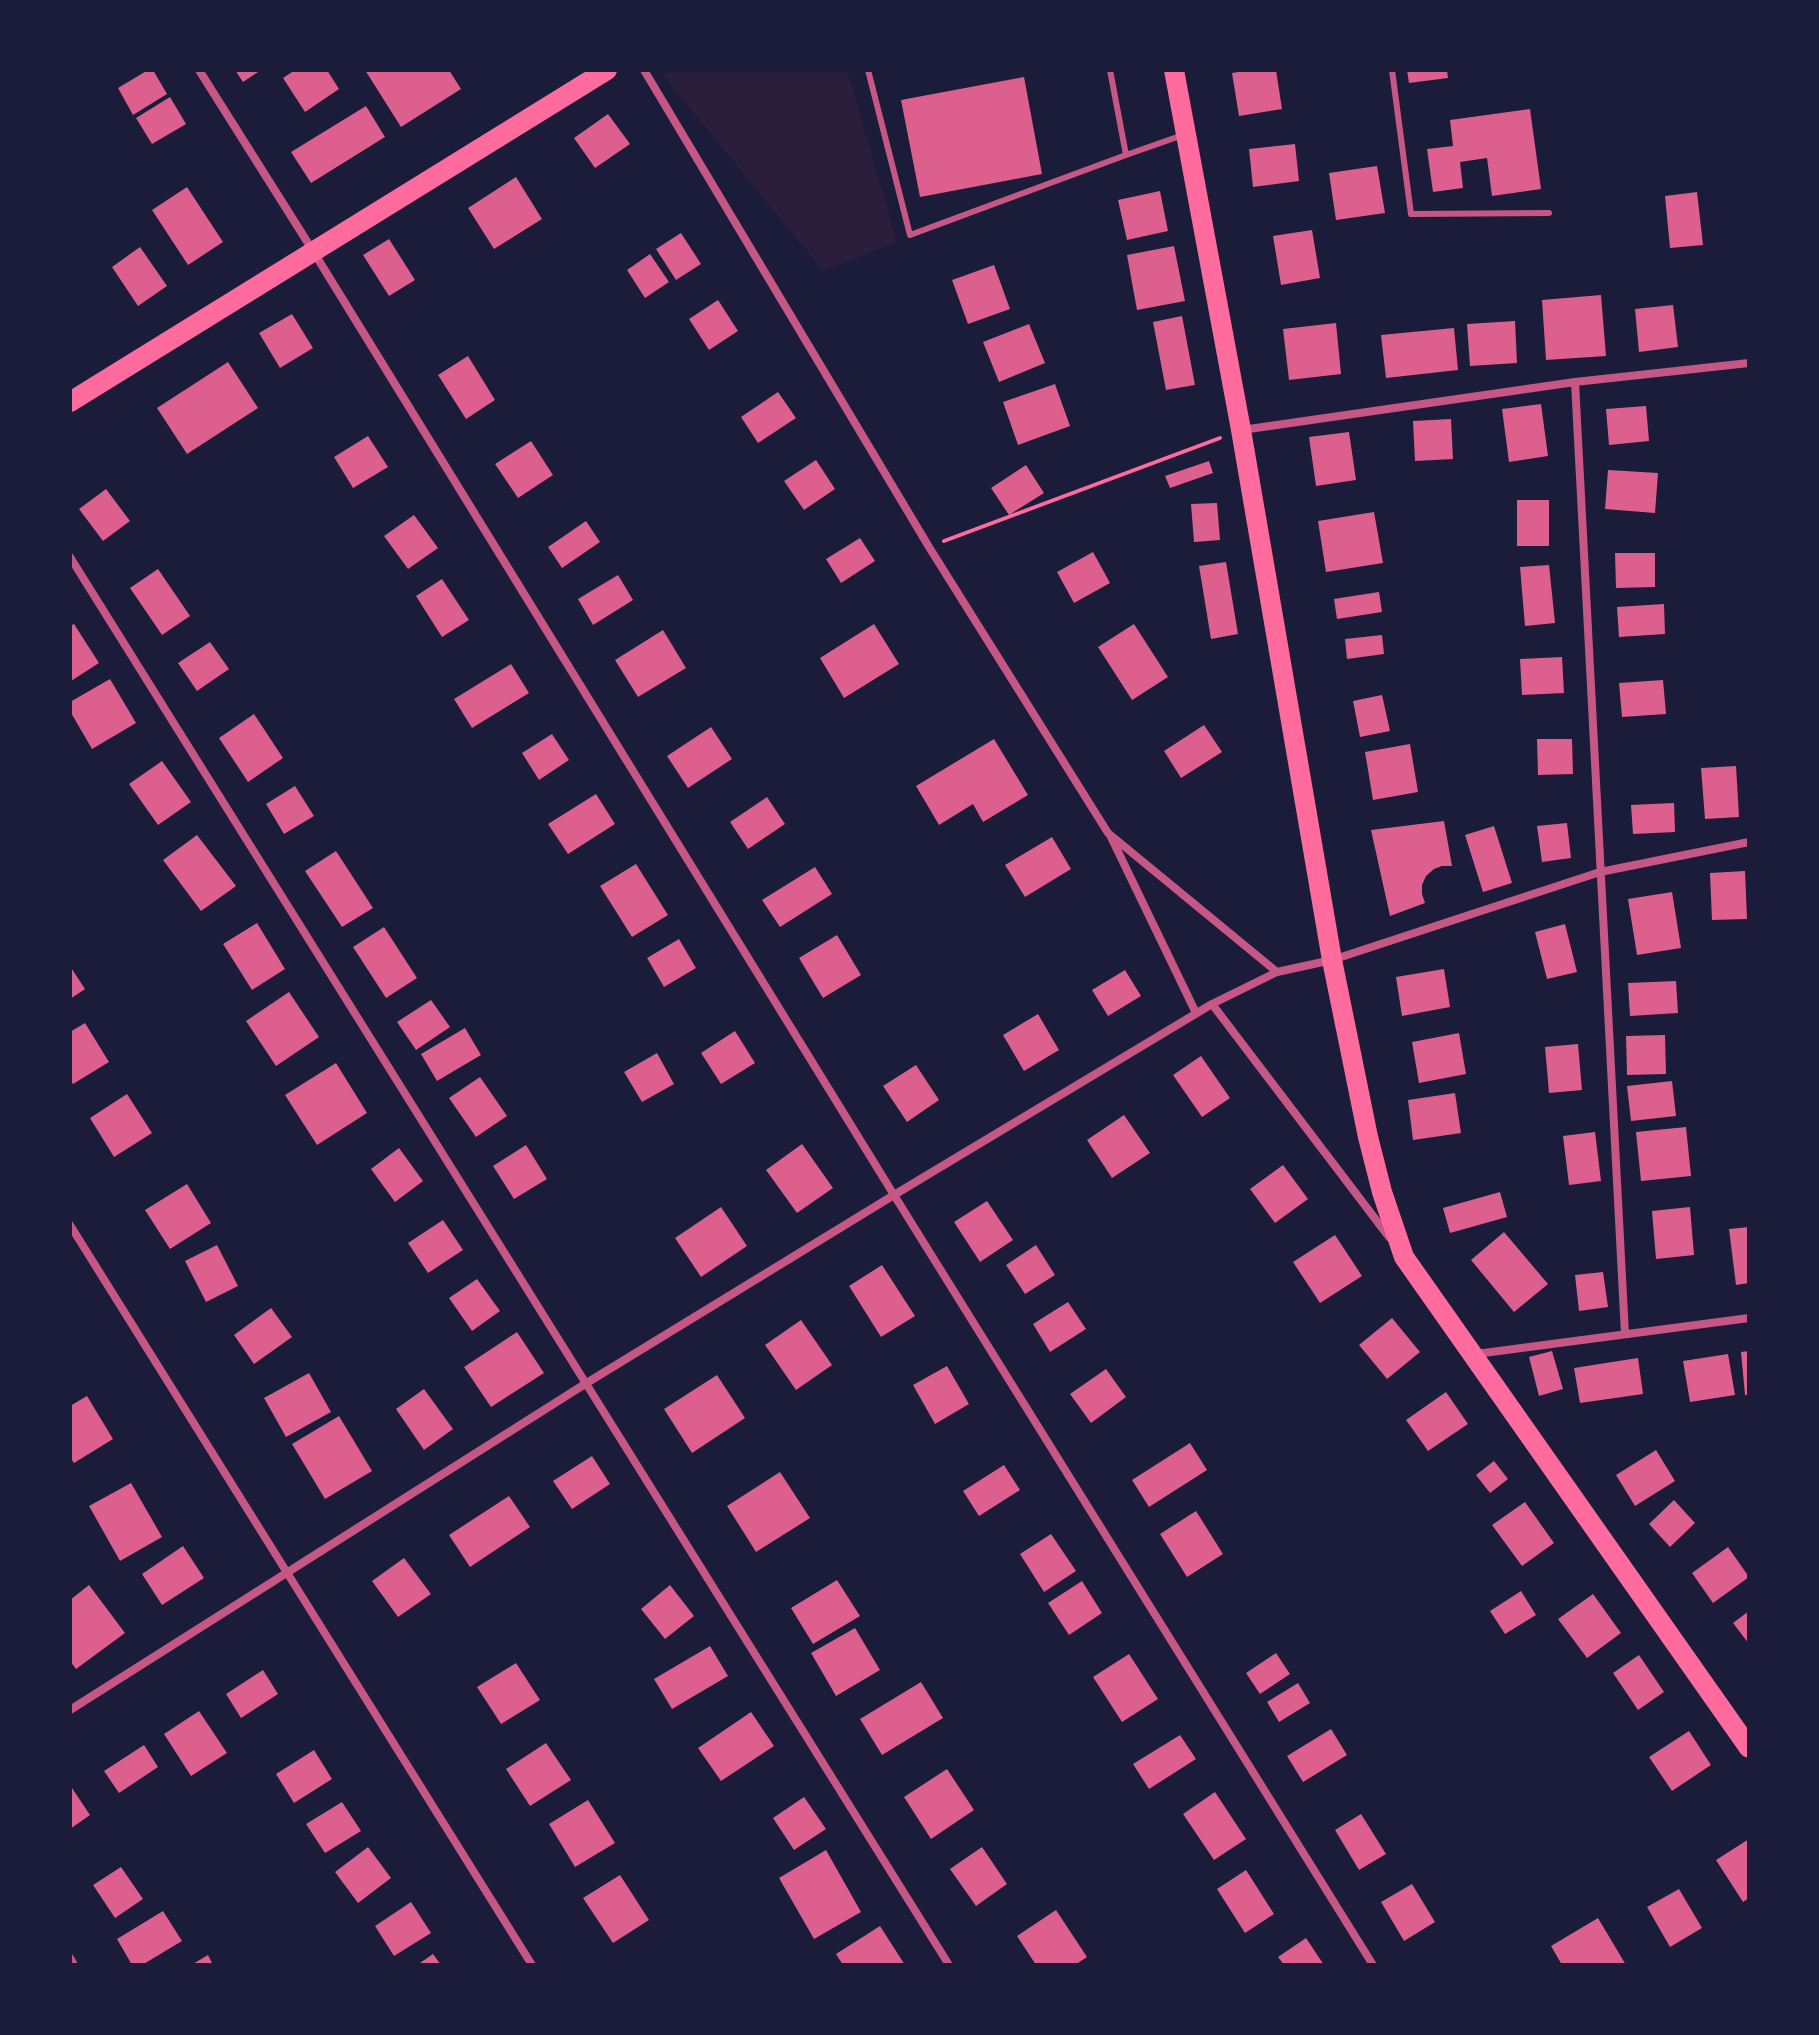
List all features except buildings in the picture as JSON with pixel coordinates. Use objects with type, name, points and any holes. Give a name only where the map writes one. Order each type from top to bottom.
[{"type":"main road","points":[[70,402],[607,70]]},
{"type":"main road","points":[[1174,70],[1241,430],[1332,960],[1368,1137],[1404,1257],[1749,1748]]},
{"type":"street","points":[[199,70],[1373,1965]]},
{"type":"street","points":[[644,70],[929,547],[1108,833],[1196,1013]]},
{"type":"street","points":[[1241,430],[1575,382],[1749,363]]},
{"type":"street","points":[[1575,382],[1625,1334]]},
{"type":"street","points":[[70,557],[949,1965]]},
{"type":"street","points":[[1108,833],[1277,972]]},
{"type":"street","points":[[70,1710],[585,1384],[1212,1004],[1277,972],[1332,960],[1600,872],[1749,842]]},
{"type":"street","points":[[1212,1004],[1404,1257]]},
{"type":"street","points":[[70,1225],[532,1965]]},
{"type":"street","points":[[1472,1354],[1749,1318]]},
{"type":"street","points":[[70,1958],[74,1965]]},
{"type":"lane","points":[[868,70],[910,235],[1186,134]]},
{"type":"lane","points":[[1110,70],[1126,155]]},
{"type":"lane","points":[[1392,70],[1411,214],[1549,213]]},
{"type":"path","points":[[929,547],[1241,430]]},
{"type":"shaded area","points":[[678,70],[847,70],[897,242],[823,271],[663,75]]}]
